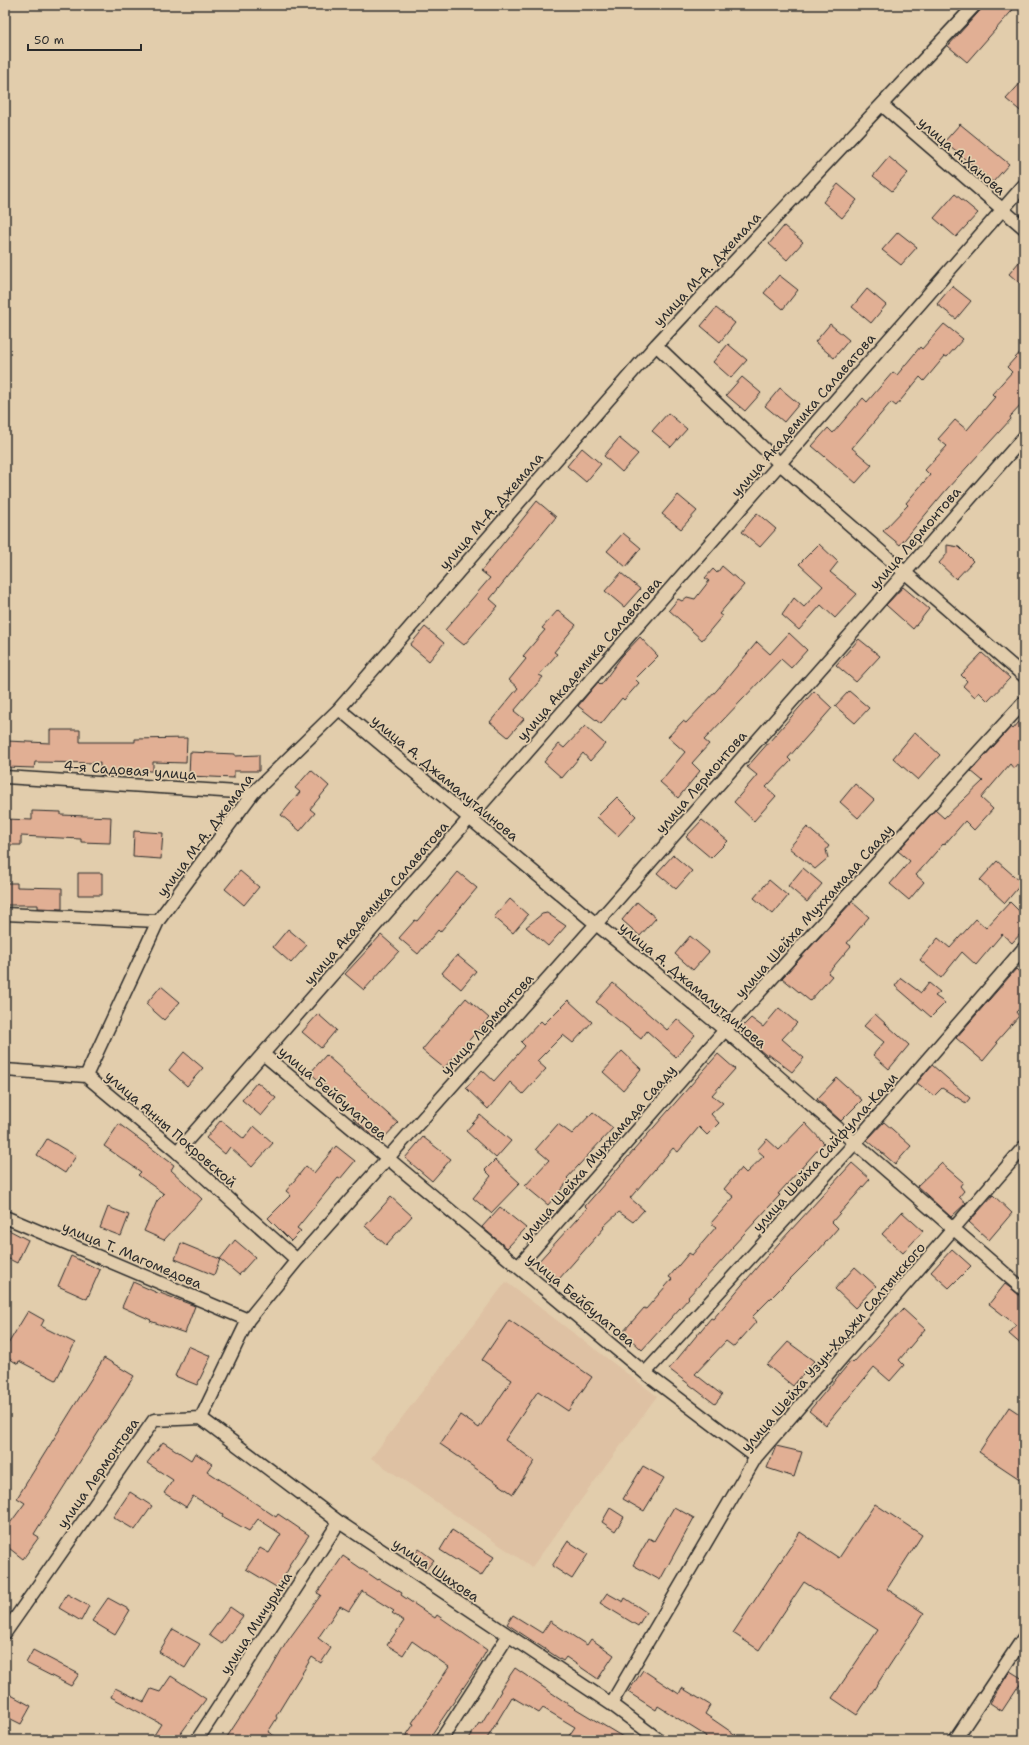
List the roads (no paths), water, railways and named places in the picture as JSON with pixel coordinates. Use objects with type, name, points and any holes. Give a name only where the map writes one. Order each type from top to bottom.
[{"type":"street","name":"улица М-А. Джемала","points":[[86,1076],[158,922],[253,793],[339,709],[656,346],[975,5]]},
{"type":"street","name":"улица А.Ханова","points":[[882,105],[1024,228]]},
{"type":"street","name":"улица Академика Салаватова","points":[[177,1152],[1024,186]]},
{"type":"street","points":[[656,346],[780,464],[1024,676]]},
{"type":"street","name":"улица Лермонтова","points":[[5,1633],[154,1420],[200,1418],[248,1320],[297,1260],[596,924],[1024,437]]},
{"type":"street","name":"улица Шейха Муххамада Сааду","points":[[518,1267],[725,1030],[1024,702]]},
{"type":"street","name":"улица А. Джамалутдинова","points":[[339,709],[725,1030],[854,1144],[1024,1290]]},
{"type":"street","name":"4-я Садовая улица","points":[[5,777],[253,793]]},
{"type":"street","points":[[5,914],[158,922]]},
{"type":"street","name":"улица Шейха Сайфулла-Кади","points":[[645,1372],[854,1144],[1024,948]]},
{"type":"street","name":"улица Бейбулатова","points":[[263,1054],[645,1372],[756,1457]]},
{"type":"street","name":"улица Анны Покровской","points":[[5,1070],[86,1076],[177,1152],[297,1260]]},
{"type":"street","name":"улица Шейха Узун-Хаджи Салтынского","points":[[611,1704],[756,1457],[1024,1147]]},
{"type":"street","name":"улица Т. Магомедова","points":[[5,1217],[248,1320]]},
{"type":"street","name":"улица Шихова","points":[[200,1418],[339,1522],[611,1704],[658,1740]]},
{"type":"street","name":"улица Мичурина","points":[[197,1740],[339,1522]]},
{"type":"street","points":[[441,1740],[508,1636]]},
{"type":"street","points":[[955,1740],[1024,1636]]}]
